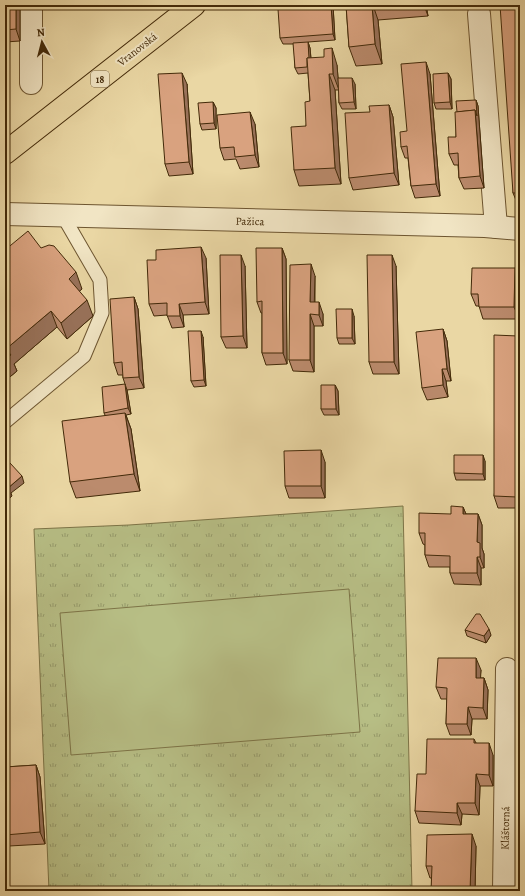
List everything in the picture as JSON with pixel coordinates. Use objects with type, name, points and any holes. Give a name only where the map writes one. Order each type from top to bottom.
[{"type":"main road","name":"Vranovská","points":[[5,153],[194,5]]},
{"type":"street","points":[[31,5],[31,83]]},
{"type":"street","points":[[478,14],[496,227]]},
{"type":"street","name":"Pažica","points":[[5,214],[496,227],[520,230]]},
{"type":"street","name":"Kláštorná","points":[[504,891],[513,740],[507,669]]},
{"type":"lane","points":[[156,35],[180,5]]},
{"type":"lane","points":[[5,422],[84,356],[102,313],[100,280],[63,216]]},
{"type":"green space","points":[[403,506],[412,891],[49,891],[34,529],[129,525]]},
{"type":"green space","points":[[349,589],[360,732],[71,755],[60,613]]},
{"type":"building","points":[[5,5],[16,5],[16,29],[5,30]]},
{"type":"building","points":[[304,5],[331,5],[333,34],[280,38],[278,9],[304,7]]},
{"type":"building","points":[[346,5],[372,5],[375,44],[349,47]]},
{"type":"building","points":[[500,5],[520,5],[520,193],[513,193]]},
{"type":"building","points":[[308,42],[309,58],[307,58],[307,67],[295,68],[293,43]]},
{"type":"building","points":[[332,48],[333,74],[329,74],[335,168],[294,170],[291,127],[306,126],[305,102],[310,101],[307,58],[324,57],[324,49]]},
{"type":"building","points":[[426,62],[436,184],[411,186],[407,146],[401,147],[400,132],[407,131],[401,64]]},
{"type":"building","points":[[182,73],[189,162],[165,164],[158,74]]},
{"type":"building","points":[[448,73],[450,102],[434,103],[433,74]]},
{"type":"building","points":[[338,78],[352,78],[354,102],[339,103]]},
{"type":"building","points":[[476,100],[477,116],[475,110],[457,112],[456,101]]},
{"type":"building","points":[[213,102],[214,123],[200,124],[198,103]]},
{"type":"building","points":[[389,105],[394,173],[349,178],[345,113],[370,112],[369,106]]},
{"type":"building","points":[[475,110],[480,176],[459,178],[458,153],[449,154],[448,137],[456,137],[455,112]]},
{"type":"building","points":[[250,112],[255,155],[235,157],[234,147],[220,148],[217,115]]},
{"type":"building","points":[[28,231],[41,248],[49,245],[54,246],[76,272],[69,279],[87,300],[61,323],[51,311],[6,349],[11,355],[5,359],[5,250]]},
{"type":"building","points":[[201,247],[205,302],[179,304],[180,316],[167,316],[167,303],[149,304],[147,260],[156,260],[156,250]]},
{"type":"building","points":[[256,248],[282,248],[283,353],[262,353],[262,301],[257,302]]},
{"type":"building","points":[[220,255],[241,255],[243,336],[221,337]]},
{"type":"building","points":[[367,255],[392,255],[394,362],[369,362]]},
{"type":"building","points":[[311,264],[310,302],[319,302],[319,315],[310,314],[310,360],[289,360],[290,265]]},
{"type":"building","points":[[472,268],[515,268],[514,307],[479,307],[478,294],[471,294]]},
{"type":"building","points":[[134,297],[139,377],[123,378],[122,362],[114,363],[110,299]]},
{"type":"building","points":[[336,309],[352,309],[352,338],[337,338]]},
{"type":"building","points":[[443,329],[447,369],[442,369],[443,385],[422,388],[416,332]]},
{"type":"building","points":[[188,331],[201,331],[204,380],[191,381]]},
{"type":"building","points":[[494,335],[518,336],[517,497],[494,496]]},
{"type":"building","points":[[125,384],[128,408],[104,413],[102,387]]},
{"type":"building","points":[[321,385],[335,385],[336,409],[321,409]]},
{"type":"building","points":[[125,413],[134,474],[70,482],[62,421]]},
{"type":"building","points":[[321,450],[321,486],[285,486],[284,451]]},
{"type":"building","points":[[454,455],[483,455],[483,474],[454,473]]},
{"type":"building","points":[[10,463],[22,476],[8,488],[10,490],[5,494],[5,467]]},
{"type":"building","points":[[451,506],[463,507],[463,514],[478,514],[477,542],[480,543],[480,557],[477,557],[477,573],[450,573],[450,556],[425,555],[425,533],[419,533],[419,513],[451,514]]},
{"type":"building","points":[[518,514],[520,514],[520,545],[518,545]]},
{"type":"building","points":[[476,614],[480,614],[489,629],[484,636],[465,630]]},
{"type":"building","points":[[438,658],[476,658],[476,678],[484,678],[483,708],[468,707],[467,724],[446,724],[447,688],[436,687]]},
{"type":"building","points":[[427,739],[474,739],[474,743],[489,743],[489,775],[476,774],[475,803],[457,803],[457,813],[415,811],[417,774],[426,774]]},
{"type":"building","points":[[36,765],[40,832],[5,835],[5,767]]},
{"type":"building","points":[[472,834],[470,891],[431,891],[432,866],[426,866],[427,835]]}]
